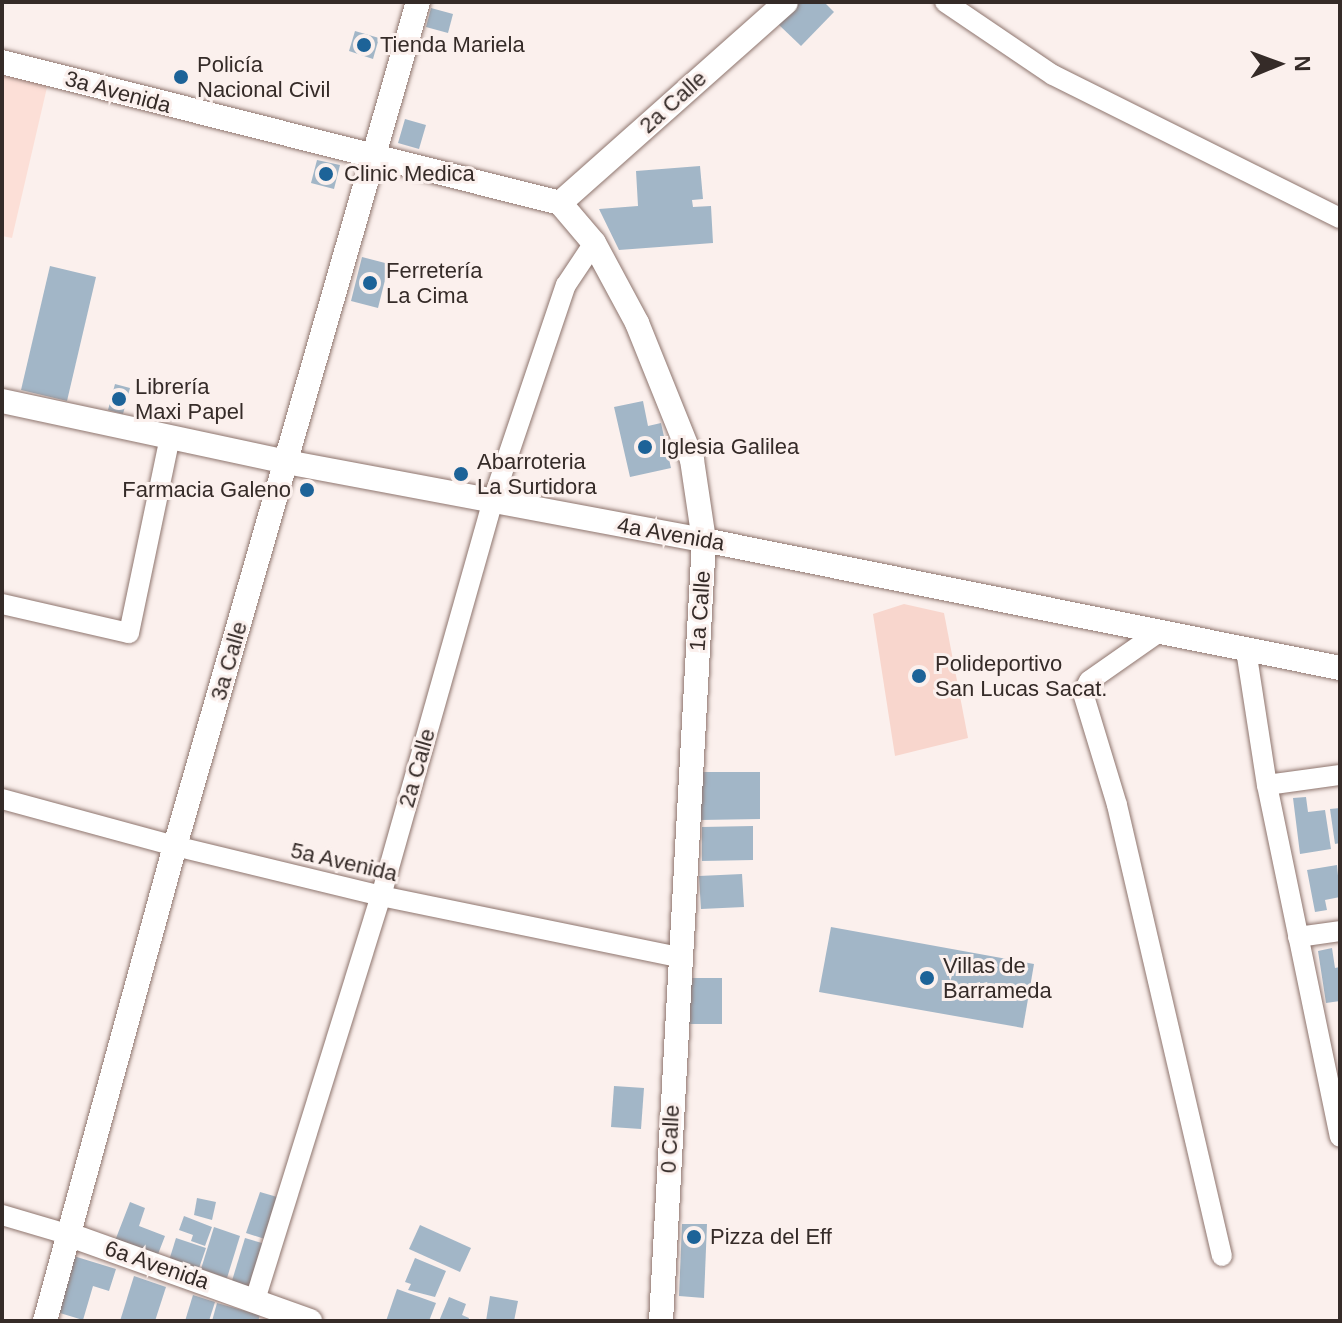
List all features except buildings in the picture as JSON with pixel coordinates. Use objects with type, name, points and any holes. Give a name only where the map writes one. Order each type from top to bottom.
[{"type":"street","name":"3a Calle","points":[[45,1321],[175,846],[418,2]]},
{"type":"street","name":"2a Calle","points":[[560,203],[786,2]]},
{"type":"street","points":[[945,2],[1053,75],[1340,218]]},
{"type":"street","name":"3a Avenida","points":[[2,62],[374,159],[560,203]]},
{"type":"street","name":"1a Calle","points":[[560,203],[594,243],[637,323],[692,460],[704,540],[679,957]]},
{"type":"street","name":"2a Calle","points":[[255,1300],[381,896],[492,503],[566,285],[594,243]]},
{"type":"street","name":"4a Avenida","points":[[2,401],[286,462],[492,503],[704,540],[1340,668]]},
{"type":"street","points":[[2,604],[129,633],[170,437]]},
{"type":"street","points":[[1159,632],[1089,681],[1083,693],[1117,805],[1222,1256]]},
{"type":"street","points":[[1246,650],[1267,785],[1298,937],[1336,1089],[1340,1137]]},
{"type":"street","points":[[1267,785],[1340,775]]},
{"type":"street","name":"5a Avenida","points":[[2,799],[175,846],[381,896],[679,957]]},
{"type":"street","points":[[1298,937],[1340,931]]},
{"type":"street","name":"0 Calle","points":[[661,1321],[679,957]]},
{"type":"street","name":"6a Avenida","points":[[2,1215],[70,1235],[310,1321]]},
{"type":"shaded area","points":[[2,72],[48,83],[12,238],[2,236]]},
{"type":"shaded area","name":"Polideportivo San Lucas Sacat.","points":[[904,604],[944,613],[968,738],[895,756],[873,614]]},
{"type":"place","name":"Tienda Mariela","points":[[364,45]]},
{"type":"place","name":"Policía Nacional Civil","points":[[181,77]]},
{"type":"place","name":"Clinic Medica","points":[[326,174]]},
{"type":"place","name":"Ferretería La Cima","points":[[370,283]]},
{"type":"place","name":"Librería Maxi Papel","points":[[119,399]]},
{"type":"place","name":"Iglesia Galilea","points":[[645,447]]},
{"type":"place","name":"Abarroteria La Surtidora","points":[[461,474]]},
{"type":"place","name":"Farmacia Galeno","points":[[307,490]]},
{"type":"place","name":"Polideportivo San Lucas Sacat.","points":[[919,676]]},
{"type":"place","name":"Villas de Barrameda","points":[[927,978]]},
{"type":"place","name":"Pizza del Eff","points":[[694,1237]]}]
